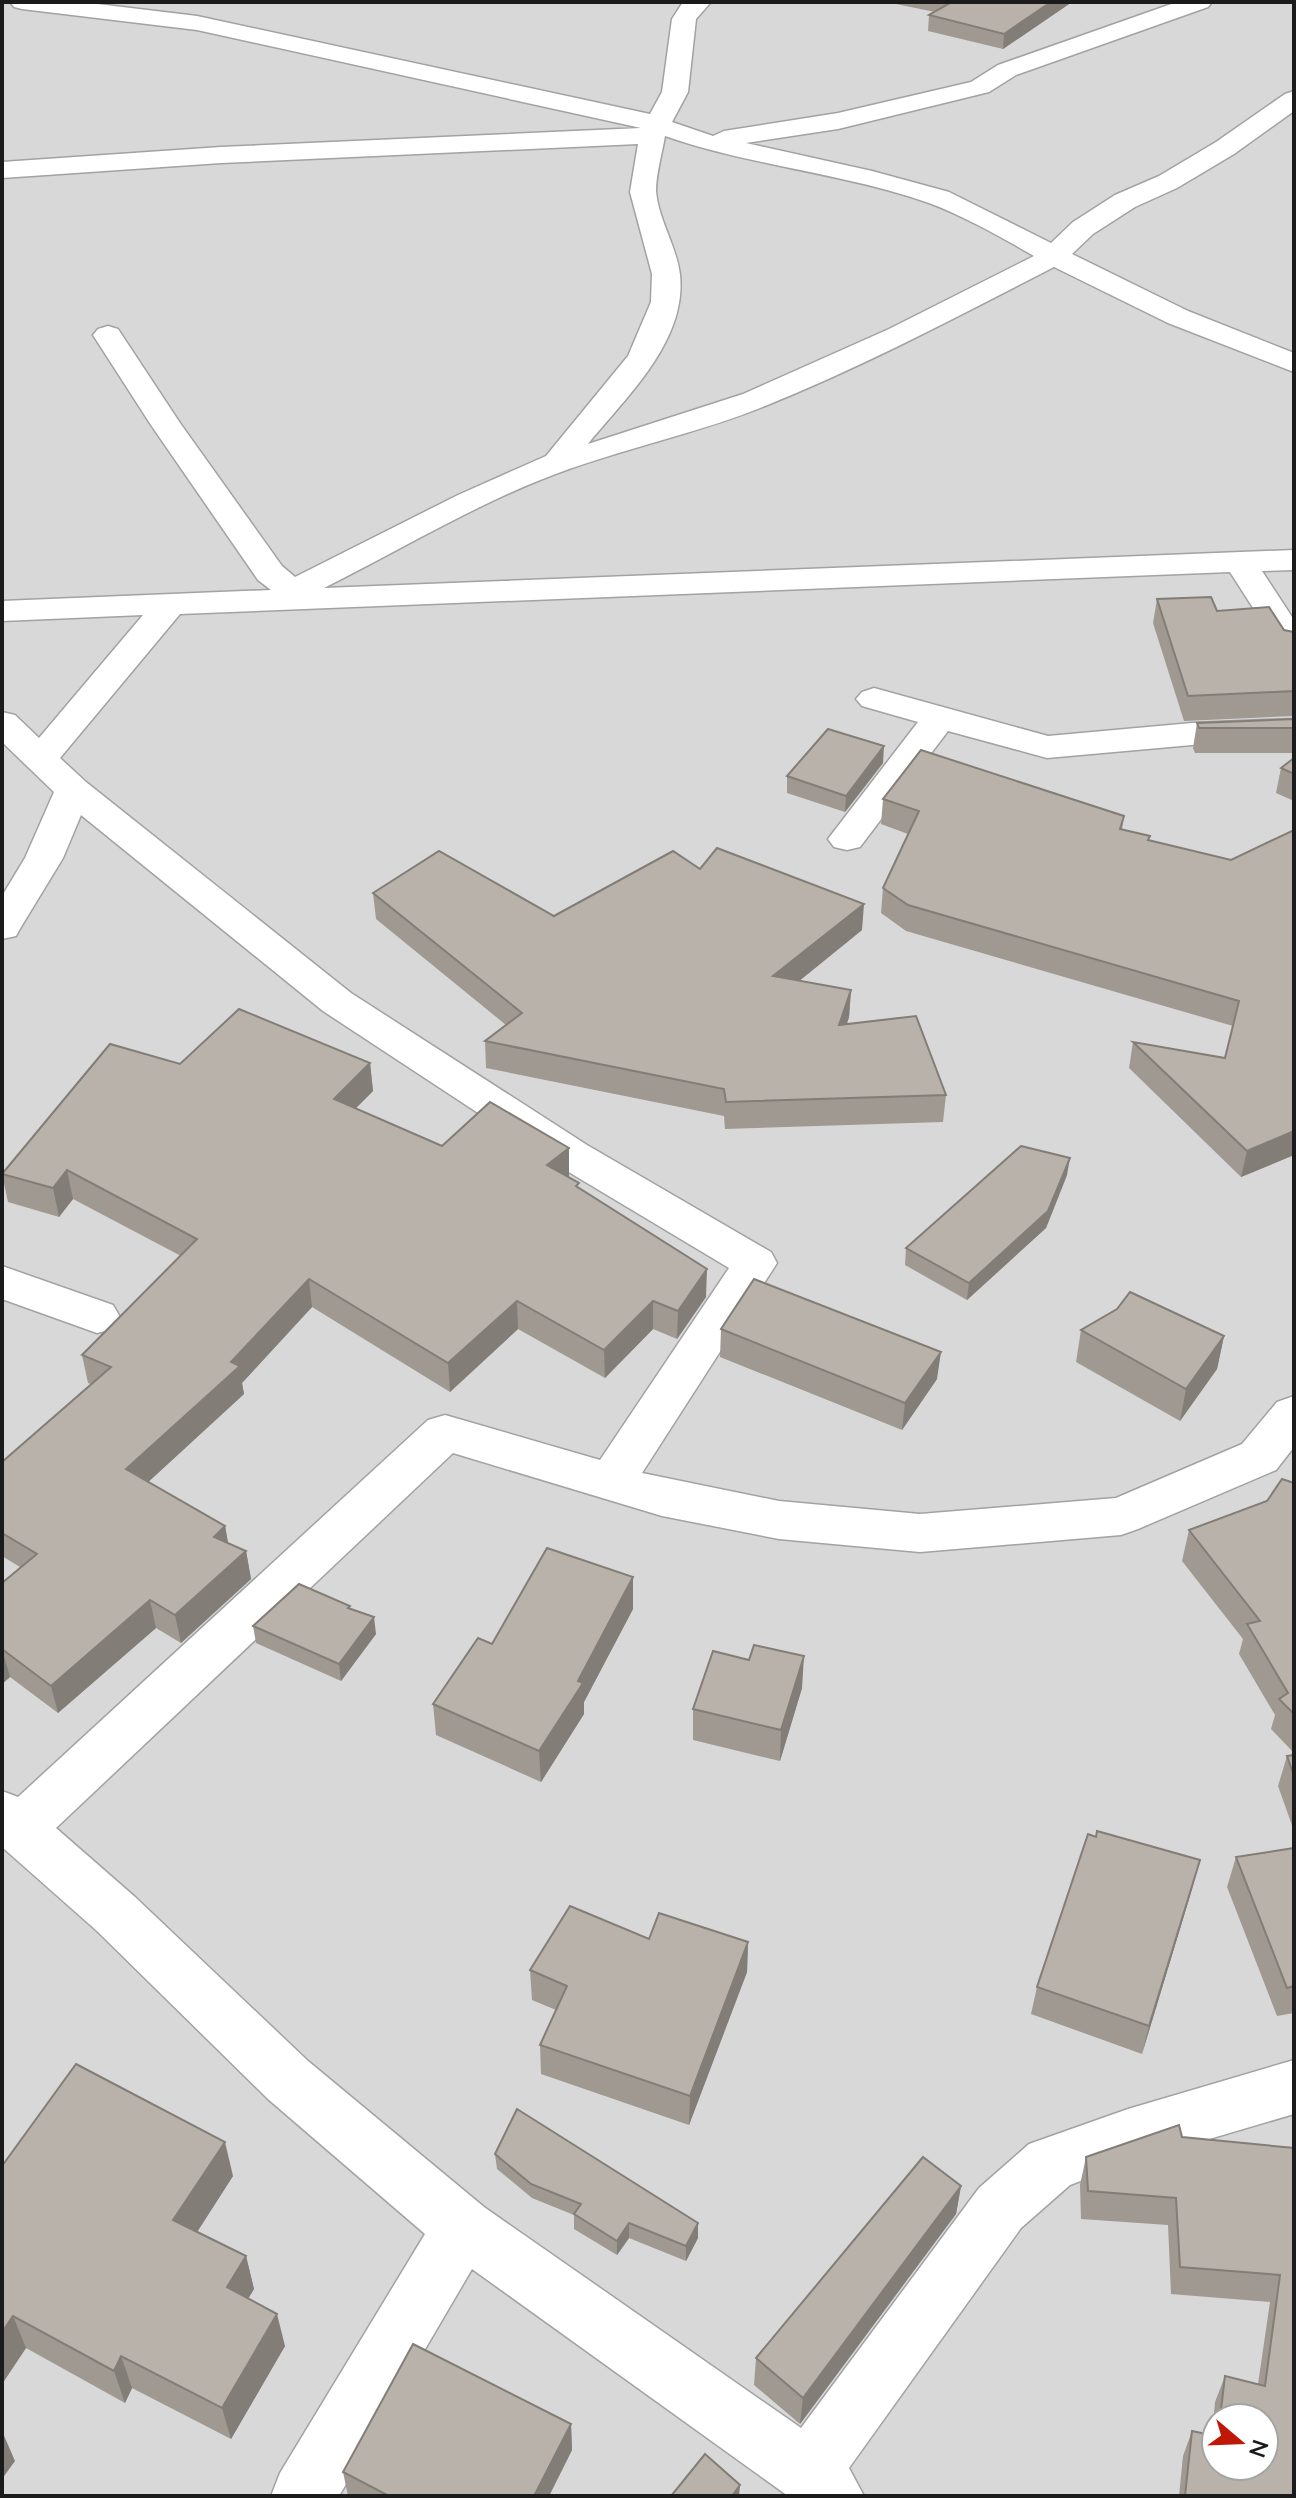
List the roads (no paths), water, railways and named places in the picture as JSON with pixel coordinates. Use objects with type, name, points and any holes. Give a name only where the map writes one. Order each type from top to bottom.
[{"type":"street","points":[[22,2],[197,23],[872,179],[940,198],[1178,317],[1294,363]]},
{"type":"street","points":[[706,142],[838,121],[980,87],[1007,70],[1183,3]]},
{"type":"street","points":[[557,463],[641,359],[658,325],[665,302],[666,274],[643,192],[655,130],[675,92],[684,19],[690,4]]},
{"type":"street","points":[[283,595],[469,502],[557,463],[667,431],[754,400],[899,335],[1053,257],[1083,228],[1125,201],[1168,182],[1225,148],[1294,99]]},
{"type":"street","points":[[2,170],[655,130]]},
{"type":"street","points":[[108,335],[283,595]]},
{"type":"street","points":[[2,611],[171,604],[283,595],[488,593],[1294,560]]},
{"type":"street","points":[[1241,564],[1294,646]]},
{"type":"street","points":[[40,760],[171,604]]},
{"type":"street","points":[[874,699],[1047,747],[1192,734],[1294,730]]},
{"type":"street","points":[[847,839],[940,717]]},
{"type":"street","points":[[2,723],[73,790],[337,1002],[572,1155],[755,1263],[611,1482]]},
{"type":"street","points":[[2,927],[44,858],[73,790]]},
{"type":"street","points":[[2,1282],[97,1317]]},
{"type":"street","points":[[1294,1414],[1272,1471],[1121,1516],[920,1533],[779,1520],[662,1497],[445,1433],[10,1822],[116,1914],[288,2080],[463,2227],[820,2484],[1000,2208],[1050,2164],[1128,2136],[1294,2087]]},
{"type":"street","points":[[303,2496],[463,2227]]}]
